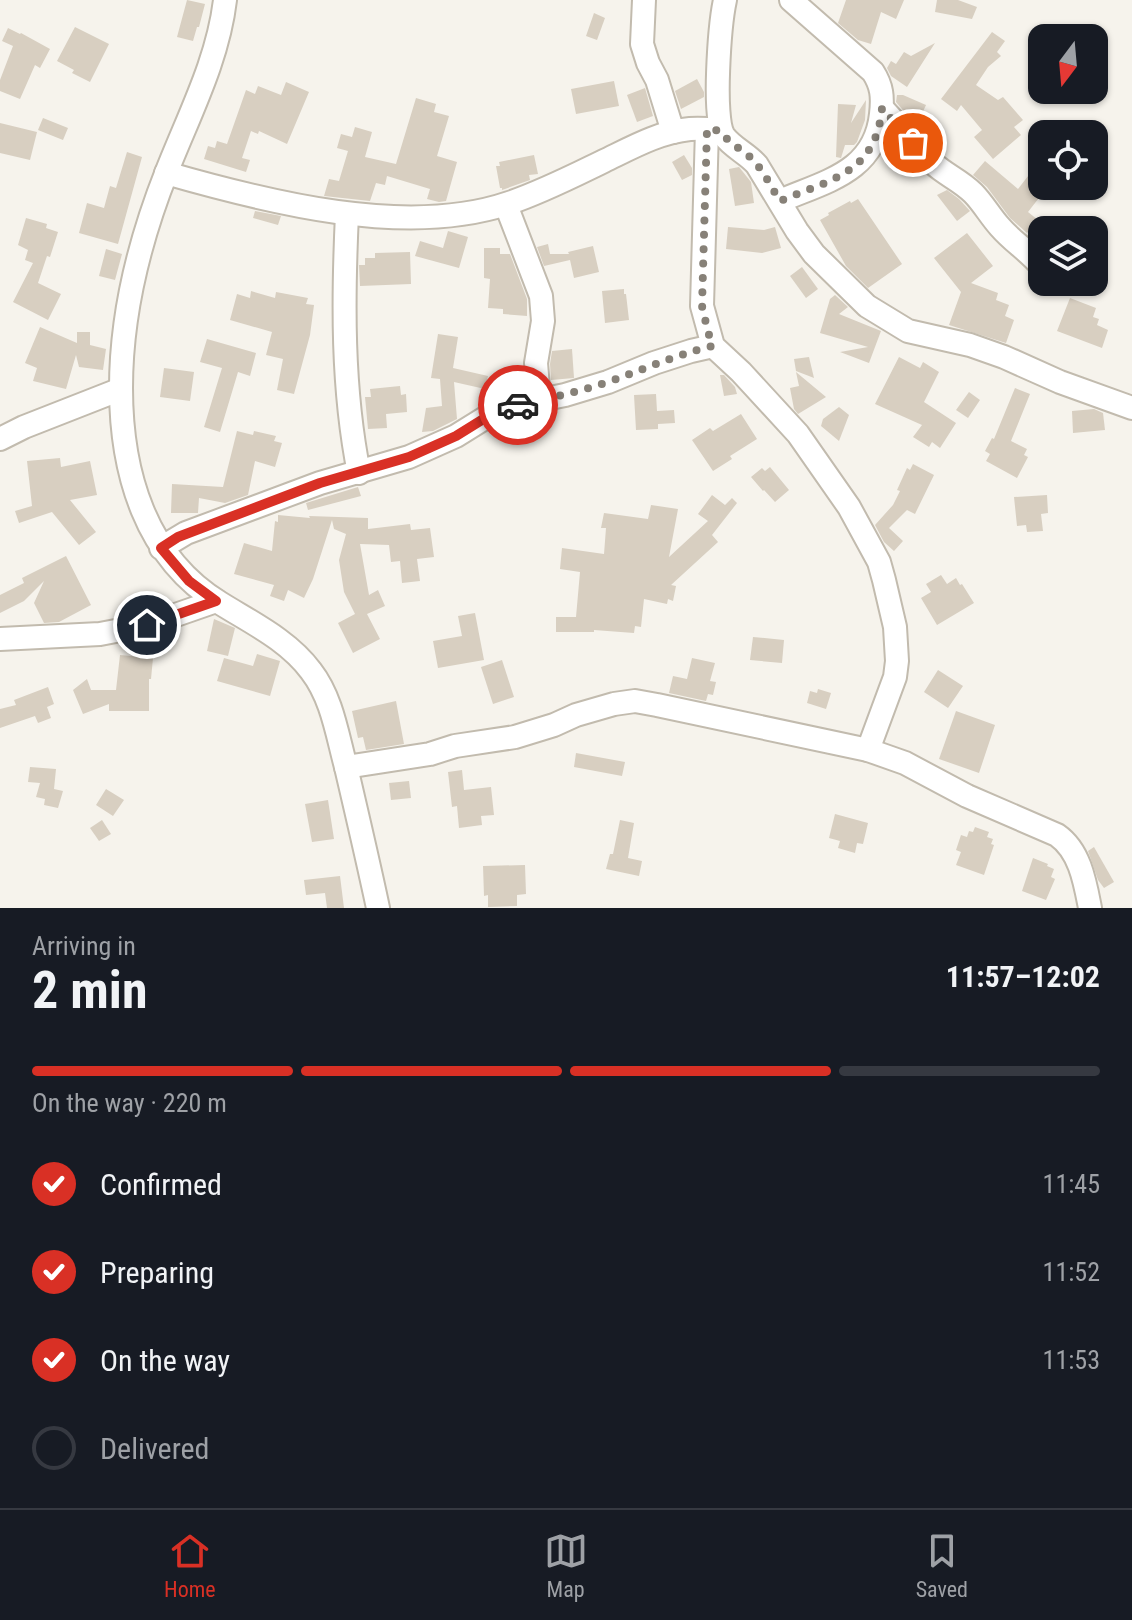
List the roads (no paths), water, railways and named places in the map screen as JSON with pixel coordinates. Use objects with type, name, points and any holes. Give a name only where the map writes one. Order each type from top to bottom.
[{"type":"street","points":[[225,0],[213,56],[151,212],[130,296],[121,389],[124,435],[135,489],[161,548],[189,581],[282,641],[311,670],[331,709],[363,834],[378,908]]},
{"type":"street","points":[[644,0],[642,44],[673,132]]},
{"type":"street","points":[[725,0],[702,306],[713,346],[798,434],[849,507],[879,562],[895,627],[897,661],[895,677],[868,750]]},
{"type":"street","points":[[780,201],[845,173],[861,161],[872,146],[882,108],[880,83],[873,72],[791,0]]},
{"type":"street","points":[[882,108],[933,164],[971,190],[997,224],[1028,251]]},
{"type":"street","points":[[166,173],[227,191],[347,214],[369,217],[458,215],[506,205],[673,132],[714,130],[751,158],[797,231],[831,272],[867,306],[908,331],[981,349],[1132,408]]},
{"type":"street","points":[[506,205],[541,296],[543,321],[536,363],[539,400]]},
{"type":"street","points":[[347,214],[345,358],[348,407],[359,473]]},
{"type":"street","points":[[161,548],[203,526],[320,483],[409,457],[515,405],[608,382],[666,359],[713,346]]},
{"type":"street","points":[[0,439],[121,389]]},
{"type":"street","points":[[0,639],[100,634],[147,625],[216,601]]},
{"type":"street","points":[[346,767],[515,737],[576,715],[635,701],[868,750],[905,763],[967,796],[1067,842],[1086,886],[1090,908]]}]
